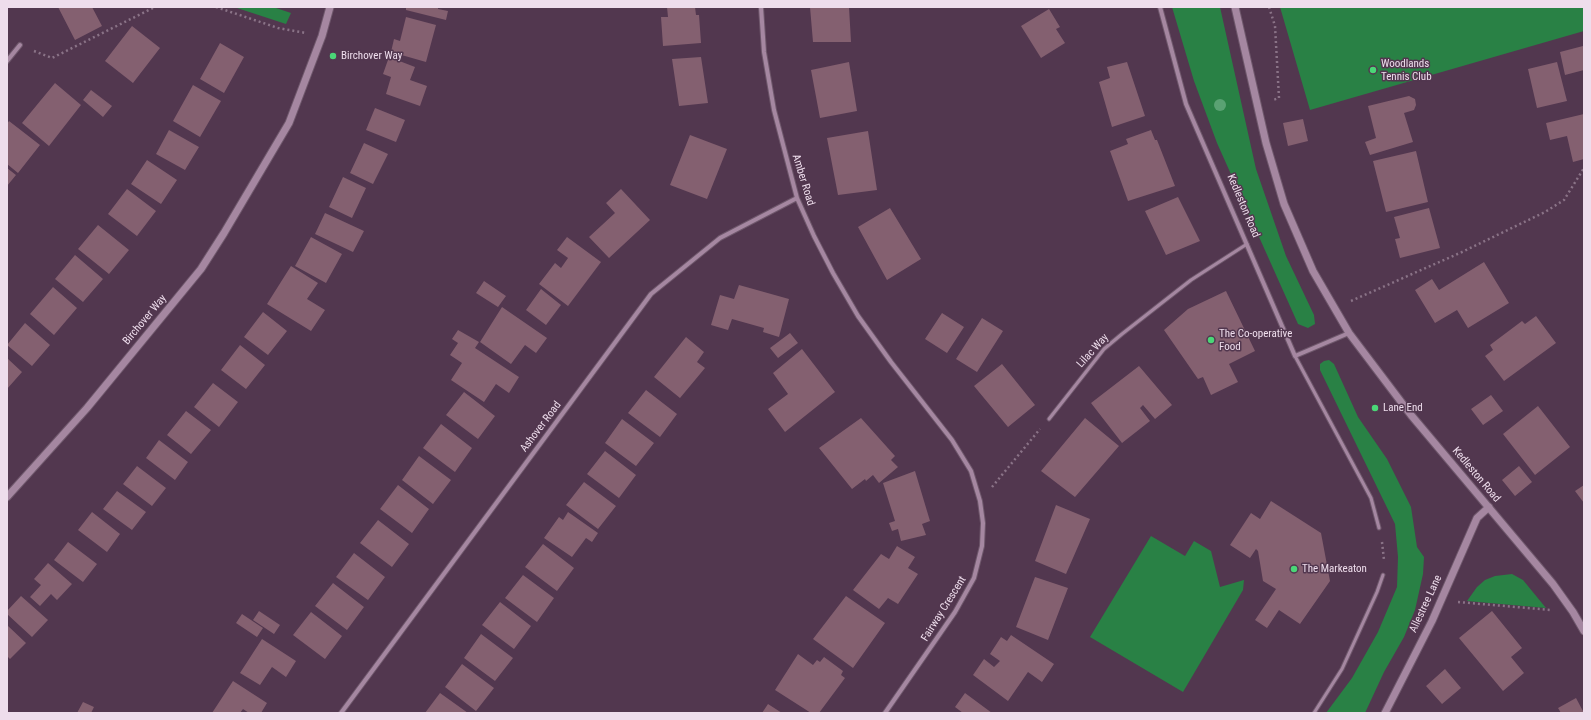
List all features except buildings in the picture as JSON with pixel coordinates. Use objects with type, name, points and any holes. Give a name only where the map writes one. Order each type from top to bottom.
[{"type":"street","name":"Birchover Way","points":[[7,497],[87,408],[201,269],[289,123],[322,36],[330,7]]},
{"type":"street","name":"Amber Road","points":[[761,7],[764,52],[774,110],[797,198],[833,273],[858,316],[891,362]]},
{"type":"street","name":"Kedleston Road","points":[[1160,7],[1186,104],[1295,356]]},
{"type":"street","name":"Kedleston Road","points":[[1235,7],[1266,143],[1284,204],[1312,271],[1349,333],[1411,415],[1553,584],[1573,612],[1584,631]]},
{"type":"street","points":[[7,61],[20,45]]},
{"type":"street","name":"Ashover Road","points":[[341,713],[650,294],[720,238],[797,198]]},
{"type":"street","points":[[1295,356],[1349,333]]},
{"type":"street","name":"Fairway Crescent","points":[[885,713],[955,612],[974,578],[982,546],[983,524],[980,501],[971,471],[952,440],[891,362]]},
{"type":"street","name":"Allestree Lane","points":[[1385,713],[1441,601],[1477,518],[1489,507]]},
{"type":"lane","name":"Lilac Way","points":[[1049,419],[1104,349],[1191,280],[1247,244]]},
{"type":"lane","points":[[1295,356],[1371,498],[1379,528]]},
{"type":"lane","points":[[1314,713],[1342,669],[1377,592],[1383,575]]},
{"type":"path","points":[[20,45],[52,58],[155,7]]},
{"type":"path","points":[[216,7],[278,28],[322,36]]},
{"type":"path","points":[[1257,104],[1279,98],[1275,26],[1270,7]]},
{"type":"path","points":[[1334,308],[1462,252],[1545,212],[1564,200],[1584,168]]},
{"type":"path","points":[[980,501],[1049,419]]},
{"type":"path","points":[[1379,528],[1384,553],[1383,575]]},
{"type":"path","points":[[1441,601],[1573,612]]},
{"type":"green space","points":[[234,7],[273,7],[291,13],[286,24]]},
{"type":"green space","points":[[1172,7],[1220,7],[1256,169],[1286,256],[1314,315],[1315,324],[1308,328],[1298,324],[1217,143],[1194,81]]},
{"type":"green space","name":"Woodlands Tennis Club","points":[[1280,7],[1584,7],[1584,31],[1310,110]]},
{"type":"green space","points":[[1329,360],[1334,364],[1358,417],[1387,459],[1411,507],[1417,547],[1424,557],[1423,574],[1415,610],[1404,637],[1384,672],[1365,713],[1326,713],[1352,678],[1378,632],[1397,587],[1398,557],[1395,524],[1320,370],[1320,364]]},
{"type":"green space","points":[[1151,536],[1185,556],[1194,541],[1211,551],[1220,587],[1244,580],[1243,590],[1183,692],[1090,637]]},
{"type":"green space","points":[[1512,574],[1523,580],[1546,608],[1467,601],[1477,587],[1485,580],[1495,576]]},
{"type":"place","name":"Birchover Way","points":[[333,56]]},
{"type":"place","name":"Woodlands Tennis Club","points":[[1373,70]]},
{"type":"place","name":"The Co-operative Food","points":[[1211,340]]},
{"type":"place","name":"Lane End","points":[[1375,408]]},
{"type":"place","name":"The Markeaton","points":[[1294,569]]}]
